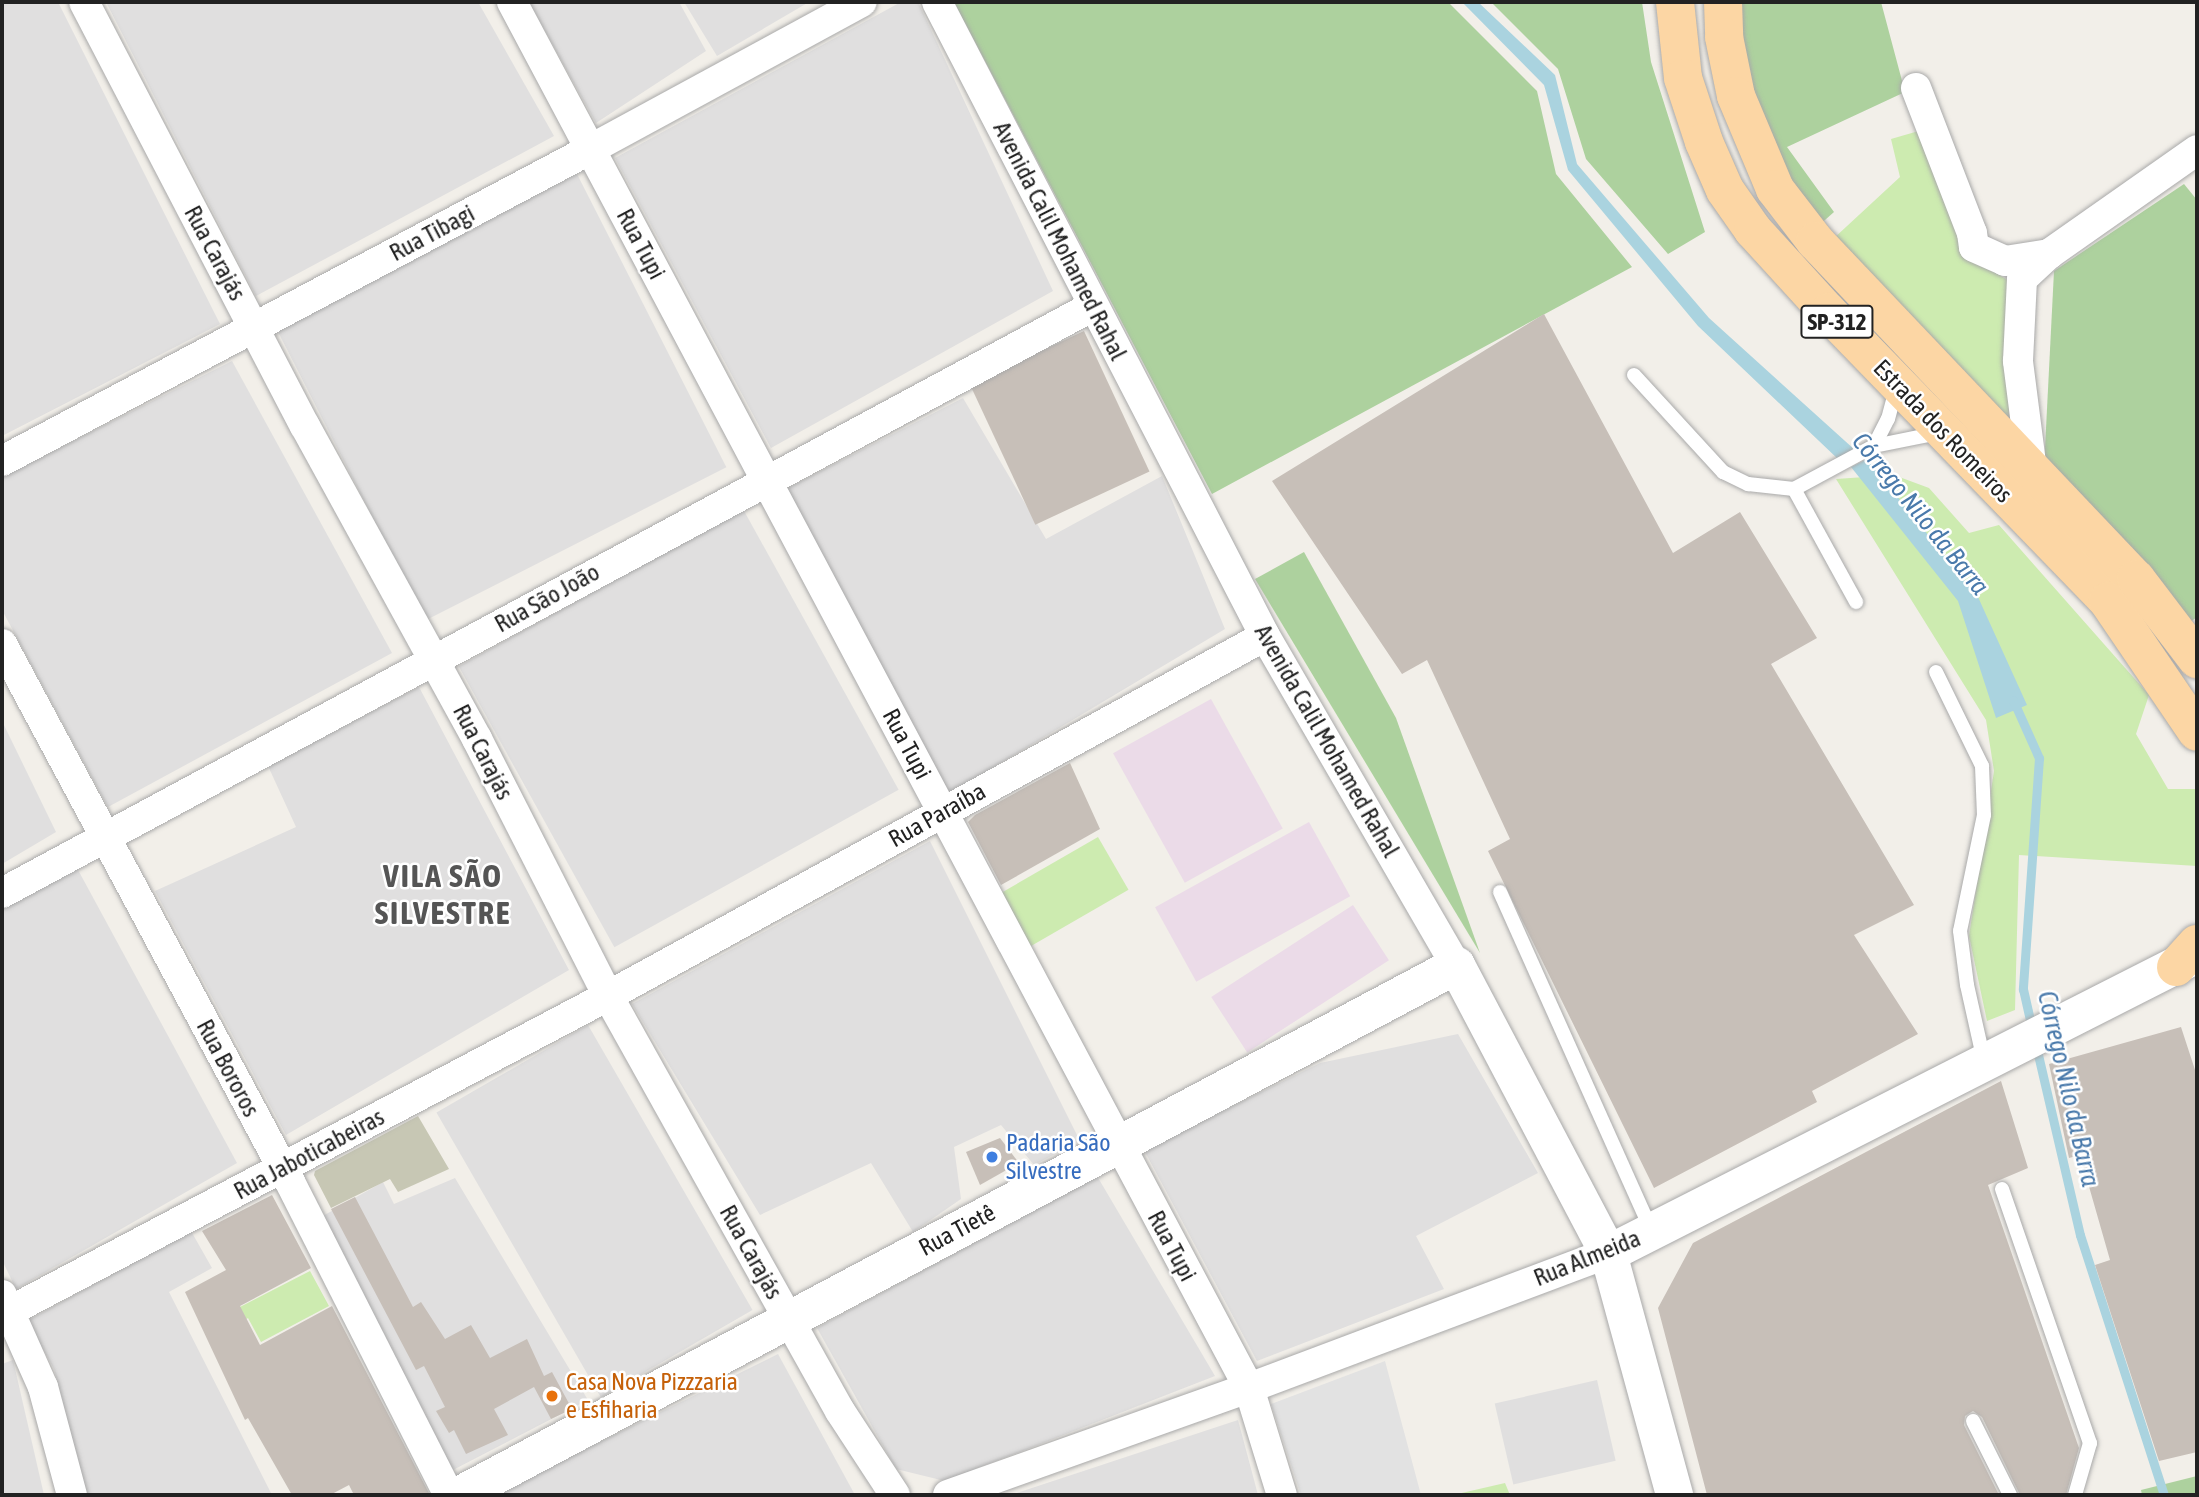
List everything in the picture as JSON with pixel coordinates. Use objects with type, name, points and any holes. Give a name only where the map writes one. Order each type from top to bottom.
[{"type":"main road","name":"Estrada dos Romeiros","points":[[1675,2],[1683,78],[1704,142],[1725,190],[1753,230],[1897,384],[2108,601],[2197,732]]},
{"type":"main road","name":"Estrada dos Romeiros","points":[[1723,2],[1724,37],[1736,96],[1776,189],[1815,242],[2136,579],[2197,659]]},
{"type":"street","name":"Rua Carajás","points":[[84,2],[305,426],[435,659],[608,996],[840,1411],[895,1495]]},
{"type":"street","name":"Rua Tupi","points":[[512,2],[1117,1145],[1249,1388],[1282,1495]]},
{"type":"street","name":"Rua Tibagi","points":[[2,461],[862,2]]},
{"type":"street","name":"Avenida Calil Mohamed Rahal","points":[[937,2],[1265,636],[1456,965],[1608,1252],[1674,1495]]},
{"type":"street","points":[[1916,88],[1972,233],[1974,247],[2005,261],[2049,254]]},
{"type":"street","points":[[2032,471],[2018,361],[2022,279],[2049,254],[2197,150]]},
{"type":"street","name":"Rua São João","points":[[2,893],[764,480],[1093,306]]},
{"type":"street","name":"Rua Paraíba","points":[[608,996],[1265,636]]},
{"type":"street","name":"Rua Bororos","points":[[2,644],[281,1168],[449,1495]]},
{"type":"street","name":"Rua Almeida","points":[[948,1495],[1249,1388],[1608,1252],[1653,1232],[2190,955]]},
{"type":"street","name":"Rua Tietê","points":[[458,1495],[1456,965]]},
{"type":"street","name":"Rua Jaboticabeiras","points":[[6,1303],[281,1168],[608,996]]},
{"type":"street","points":[[6,1303],[12,1343],[43,1387],[72,1495]]},
{"type":"lane","points":[[1634,375],[1723,472],[1748,484],[1794,489],[1870,448],[1945,432]]},
{"type":"lane","points":[[1870,448],[1888,419],[1897,384]]},
{"type":"lane","points":[[1794,489],[1856,602]]},
{"type":"lane","points":[[1936,672],[1982,766],[1984,815],[1960,931],[1967,985],[1984,1062]]},
{"type":"lane","points":[[1500,892],[1653,1232]]},
{"type":"lane","points":[[2002,1189],[2090,1443],[2075,1495]]},
{"type":"lane","points":[[1973,1420],[2010,1495]]},
{"type":"shaded area","points":[[2,2],[58,2],[220,324],[2,436]]},
{"type":"shaded area","points":[[106,2],[478,2],[554,136],[256,296]]},
{"type":"shaded area","points":[[529,2],[679,2],[706,51],[596,123]]},
{"type":"shaded area","points":[[684,2],[809,2],[717,56]]},
{"type":"shaded area","points":[[901,2],[918,2],[1053,291],[771,448],[615,158]]},
{"type":"shaded area","points":[[577,174],[726,467],[425,621],[276,327]]},
{"type":"shaded area","points":[[232,361],[392,653],[108,807],[2,610],[2,477]]},
{"type":"shaded area","points":[[963,398],[1046,539],[1162,476],[1225,629],[947,795],[784,490]]},
{"type":"shaded area","points":[[743,509],[899,790],[614,947],[459,667]]},
{"type":"shaded area","points":[[419,687],[569,970],[286,1135],[155,891],[296,827],[268,766]]},
{"type":"shaded area","points":[[1211,699],[1283,828],[1185,883],[1113,753]]},
{"type":"shaded area","points":[[2,721],[56,832],[2,864]]},
{"type":"shaded area","points":[[1309,822],[1350,896],[1196,982],[1155,907]]},
{"type":"shaded area","points":[[930,841],[1080,1141],[1034,1165],[1001,1125],[954,1147],[961,1199],[913,1232],[871,1163],[760,1215],[632,1004]]},
{"type":"shaded area","points":[[77,868],[237,1163],[16,1289],[2,1260],[2,908]]},
{"type":"shaded area","points":[[1353,905],[1389,960],[1247,1052],[1211,997]]},
{"type":"shaded area","points":[[588,1025],[752,1310],[601,1397],[436,1112]]},
{"type":"shaded area","points":[[1458,1034],[1538,1173],[1416,1236],[1444,1289],[1257,1361],[1144,1150],[1320,1063]]},
{"type":"shaded area","points":[[418,1116],[449,1169],[398,1192],[390,1179],[331,1208],[314,1175],[315,1171]]},
{"type":"shaded area","points":[[1097,1176],[1215,1376],[945,1481],[896,1469],[817,1328]]},
{"type":"shaded area","points":[[455,1178],[588,1400],[451,1471],[321,1217],[383,1182],[394,1204]]},
{"type":"shaded area","points":[[191,1231],[212,1268],[169,1292],[272,1495],[87,1495],[54,1369],[27,1321]]},
{"type":"shaded area","points":[[778,1354],[855,1495],[493,1495]]},
{"type":"shaded area","points":[[13,1360],[44,1495],[2,1495],[2,1364]]},
{"type":"shaded area","points":[[1385,1361],[1421,1495],[1301,1495],[1271,1404]]},
{"type":"shaded area","points":[[1597,1380],[1616,1461],[1513,1484],[1495,1404]]},
{"type":"shaded area","points":[[1238,1420],[1258,1495],[1011,1495]]},
{"type":"green space","points":[[954,2],[1448,2],[1537,91],[1556,174],[1632,267],[1212,494]]},
{"type":"green space","points":[[1491,2],[1642,2],[1651,62],[1705,232],[1668,254],[1586,159],[1558,69]]},
{"type":"green space","points":[[1732,2],[1881,2],[1905,92],[1787,147],[1834,212],[1816,228],[1746,103]]},
{"type":"green space","points":[[1922,130],[1960,234],[1959,249],[2009,281],[2003,361],[2015,440],[1833,239],[1900,177],[1891,139]]},
{"type":"green space","points":[[2184,184],[2197,200],[2197,617],[2189,623],[2044,468],[2054,271]]},
{"type":"green space","points":[[1894,475],[1929,488],[1969,533],[1999,525],[2149,695],[2136,734],[2168,789],[2197,789],[2197,866],[2019,855],[2015,1010],[1987,1021],[1969,936],[1994,771],[1986,720],[1836,479]]},
{"type":"green space","points":[[1304,552],[1396,718],[1480,953],[1255,579]]},
{"type":"green space","points":[[1098,837],[1128,890],[1030,947],[999,894]]},
{"type":"green space","points":[[310,1271],[329,1306],[261,1342],[248,1318],[238,1324],[232,1311]]},
{"type":"green space","points":[[2197,1476],[2197,1495],[2142,1495],[2141,1490]]},
{"type":"green space","points":[[1505,1483],[1510,1495],[1453,1495]]},
{"type":"water","points":[[1462,2],[1478,2],[1555,75],[1577,164],[1709,318],[1855,450],[1839,460],[1698,326],[1568,170],[1544,85]]},
{"type":"water","points":[[1867,459],[1978,597],[2027,705],[1996,718],[1958,601],[1851,467]]},
{"type":"building","points":[[1544,314],[1673,553],[1740,512],[1817,638],[1771,664],[1914,905],[1854,935],[1918,1034],[1812,1091],[1817,1102],[1654,1188],[1488,851],[1510,839],[1427,660],[1402,674],[1272,481]]},
{"type":"building","points":[[1084,331],[1150,471],[1035,525],[970,384]]},
{"type":"building","points":[[1070,763],[1100,829],[1001,885],[968,822],[975,815]]},
{"type":"building","points":[[2181,1027],[2197,1076],[2197,1452],[2159,1461],[2095,1265],[2110,1260],[2080,1155],[2069,1158],[2049,1064]]},
{"type":"building","points":[[2001,1081],[2028,1168],[1988,1185],[2079,1448],[2066,1495],[2020,1495],[1982,1417],[1973,1411],[1965,1416],[1964,1425],[1999,1495],[1707,1495],[1658,1308],[1693,1243]]},
{"type":"building","name":"Padaria São Silvestre","points":[[1000,1138],[1019,1163],[980,1185],[966,1152]]},
{"type":"building","points":[[272,1195],[311,1268],[240,1306],[260,1345],[332,1306],[430,1495],[354,1495],[349,1485],[330,1495],[292,1495],[248,1418],[245,1420],[185,1292],[226,1270],[202,1231]]},
{"type":"building","points":[[355,1197],[413,1307],[421,1302],[445,1339],[471,1325],[490,1358],[527,1339],[544,1376],[552,1372],[572,1409],[551,1419],[534,1387],[494,1409],[508,1435],[466,1454],[454,1430],[449,1433],[436,1411],[445,1407],[424,1366],[416,1370],[331,1209]]},
{"type":"waterway","name":"Córrego Nilo da Barra","points":[[2013,700],[2039,758],[2023,989],[2032,1029]]},
{"type":"waterway","name":"Córrego Nilo da Barra","points":[[2036,1046],[2080,1235],[2164,1495]]},
{"type":"place","name":"Padaria São Silvestre","points":[[992,1157]]},
{"type":"place","name":"Casa Nova Pizzzaria e Esfiharia","points":[[552,1396]]},
{"type":"district","name":"VILA SÃO SILVESTRE","points":[[443,896]]}]
